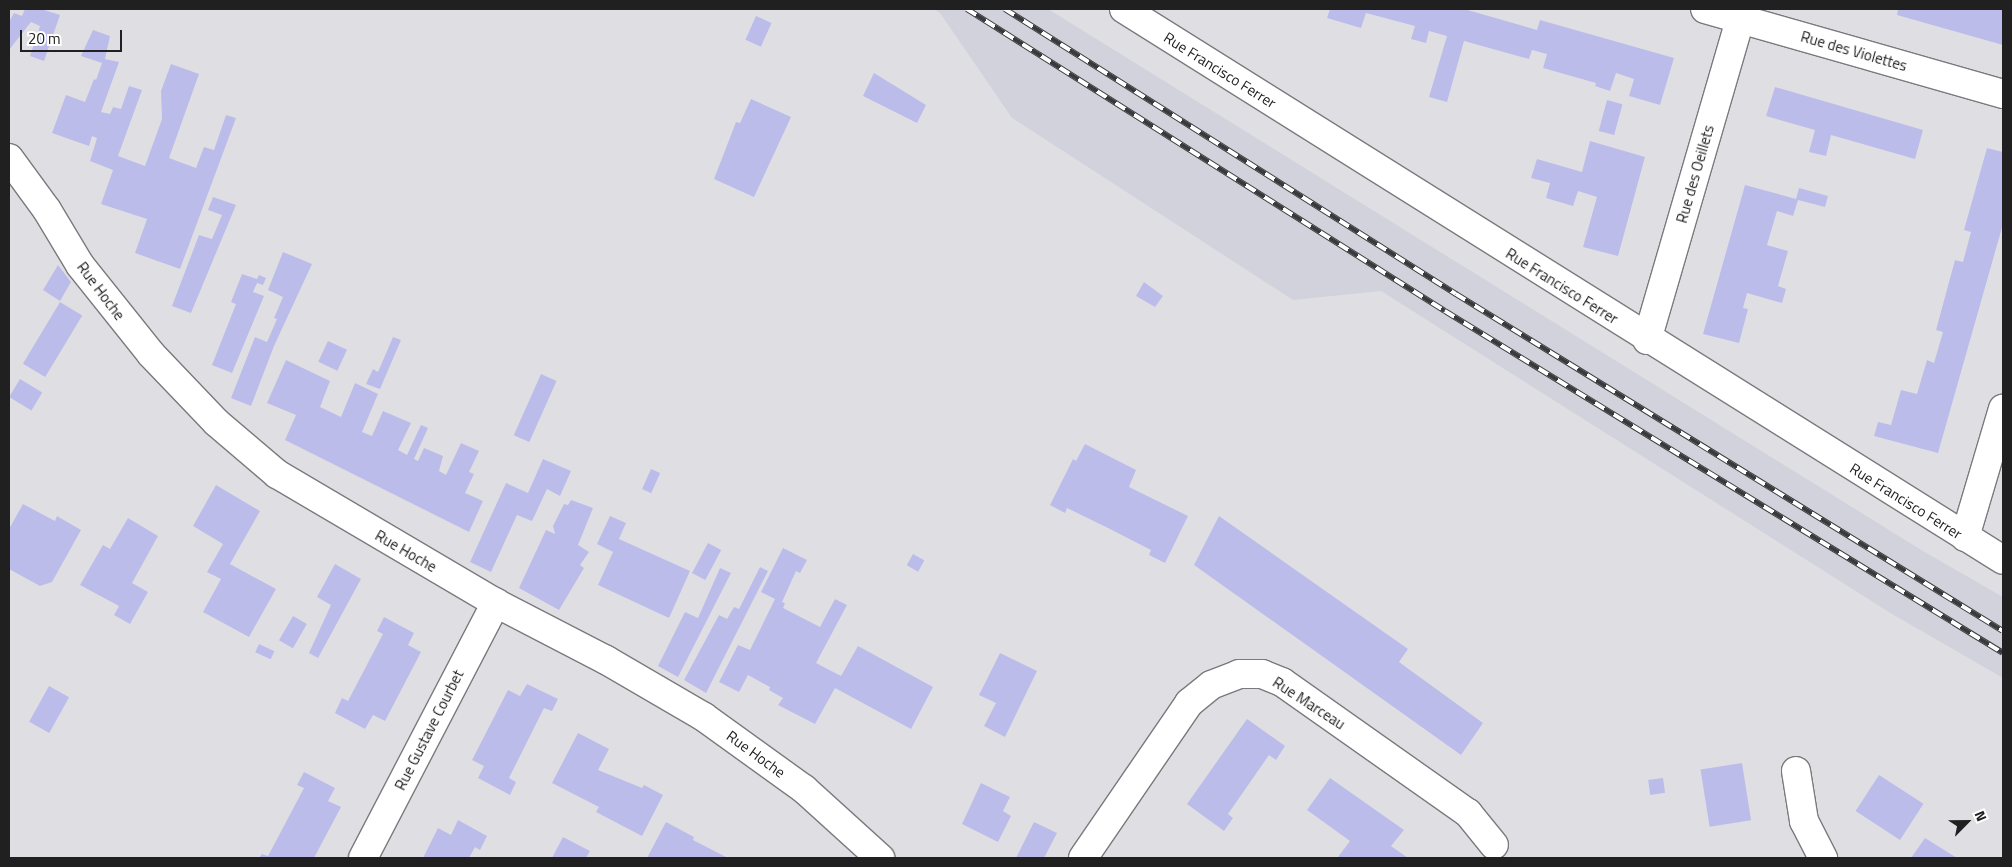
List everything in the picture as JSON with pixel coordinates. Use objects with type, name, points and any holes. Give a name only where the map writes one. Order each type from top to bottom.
[{"type":"street","name":"Rue Francisco Ferrer","points":[[1124,9],[1647,340],[2003,560]]},
{"type":"street","name":"Rue des Violettes","points":[[1705,9],[1741,14],[2003,94]]},
{"type":"street","name":"Rue des Oeillets","points":[[1647,340],[1741,14]]},
{"type":"street","name":"Rue Hoche","points":[[9,158],[48,210],[80,265],[150,354],[217,423],[277,474],[496,603],[606,660],[704,717],[804,789],[880,858]]},
{"type":"street","points":[[1965,537],[2003,409]]},
{"type":"street","name":"Rue Gustave Courbet","points":[[362,858],[496,603]]},
{"type":"street","name":"Rue Marceau","points":[[1083,858],[1189,702],[1211,684],[1239,674],[1262,674],[1282,682],[1468,813],[1494,845]]},
{"type":"street","points":[[1796,771],[1804,821],[1823,858]]},
{"type":"shaded area","points":[[934,9],[1048,9],[1923,551],[2003,597],[2003,678],[1892,614],[1381,291],[1293,300],[1012,118],[940,13]]},
{"type":"building","points":[[25,9],[41,9],[60,15],[44,61],[30,56],[40,26],[31,22],[9,50],[9,22],[14,13],[22,16]]},
{"type":"building","points":[[1330,9],[1464,9],[1537,30],[1540,20],[1674,58],[1660,105],[1629,96],[1634,79],[1616,73],[1610,91],[1595,86],[1596,83],[1543,68],[1547,54],[1532,50],[1529,59],[1464,41],[1447,102],[1429,97],[1447,36],[1429,31],[1426,43],[1411,39],[1415,26],[1366,13],[1361,28],[1327,18]]},
{"type":"building","points":[[1898,9],[2003,9],[2003,45],[1897,15]]},
{"type":"building","points":[[756,16],[772,23],[761,47],[745,40]]},
{"type":"building","points":[[93,30],[110,36],[105,59],[119,62],[101,112],[110,114],[113,107],[121,109],[129,86],[142,90],[118,156],[145,166],[162,119],[161,91],[171,64],[199,74],[169,158],[196,168],[204,147],[214,150],[226,115],[236,118],[180,269],[135,253],[147,219],[101,204],[113,170],[90,161],[97,138],[92,136],[89,146],[52,133],[66,95],[85,102],[94,79],[96,80],[102,63],[81,56]]},
{"type":"building","points":[[874,73],[926,105],[917,123],[863,96]]},
{"type":"building","points":[[1775,87],[1923,130],[1915,159],[1831,135],[1826,156],[1809,152],[1815,130],[1766,116]]},
{"type":"building","points":[[751,99],[791,117],[754,197],[714,179],[736,122],[740,123]]},
{"type":"building","points":[[1607,100],[1622,104],[1614,135],[1599,131]]},
{"type":"building","points":[[1590,141],[1645,157],[1618,256],[1583,247],[1597,197],[1578,191],[1573,206],[1546,198],[1550,183],[1531,178],[1537,159],[1582,172]]},
{"type":"building","points":[[1987,148],[2003,152],[2003,224],[1938,453],[1874,436],[1878,422],[1891,425],[1901,390],[1917,394],[1927,360],[1934,363],[1943,332],[1936,330],[1955,260],[1963,262],[1971,232],[1964,230]]},
{"type":"building","points":[[1745,185],[1796,199],[1799,188],[1828,196],[1825,207],[1798,200],[1793,216],[1777,211],[1767,245],[1788,251],[1778,286],[1786,289],[1782,303],[1747,293],[1743,308],[1748,309],[1739,343],[1703,334]]},
{"type":"building","points":[[213,197],[236,205],[191,313],[172,306],[199,235],[212,239],[222,215],[208,210]]},
{"type":"building","points":[[283,252],[312,264],[274,346],[251,406],[231,398],[255,337],[267,342],[277,319],[274,318],[283,297],[268,290]]},
{"type":"building","points":[[58,265],[71,282],[60,301],[43,290]]},
{"type":"building","points":[[242,274],[257,279],[259,275],[266,278],[263,285],[257,283],[253,292],[264,296],[232,373],[212,365],[236,304],[231,302]]},
{"type":"building","points":[[1144,282],[1163,296],[1155,307],[1136,296]]},
{"type":"building","points":[[60,302],[82,315],[45,377],[23,364]]},
{"type":"building","points":[[393,337],[401,340],[380,389],[366,384],[373,369],[378,372]]},
{"type":"building","points":[[328,341],[347,350],[337,371],[318,362]]},
{"type":"building","points":[[286,360],[330,381],[320,407],[341,417],[355,383],[378,394],[362,432],[372,436],[383,411],[411,423],[398,450],[407,455],[421,425],[428,428],[414,459],[418,461],[424,448],[443,456],[439,471],[446,475],[461,443],[479,451],[469,472],[474,474],[465,493],[483,501],[469,532],[285,440],[296,415],[267,403]]},
{"type":"building","points":[[541,374],[557,381],[529,442],[514,435]]},
{"type":"building","points":[[20,379],[42,392],[31,410],[9,397]]},
{"type":"building","points":[[1085,444],[1136,470],[1129,487],[1188,516],[1165,563],[1149,555],[1151,550],[1108,528],[1067,508],[1065,513],[1050,505],[1073,459],[1076,461]]},
{"type":"building","points":[[543,459],[571,471],[560,496],[547,489],[532,521],[517,515],[491,572],[470,562],[506,483],[528,493]]},
{"type":"building","points":[[651,469],[660,473],[651,493],[642,489]]},
{"type":"building","points":[[216,485],[260,511],[230,564],[276,589],[249,637],[203,612],[221,579],[207,572],[223,544],[193,526]]},
{"type":"building","points":[[571,500],[593,508],[578,545],[589,552],[580,565],[584,568],[559,610],[519,588],[546,530],[555,534],[553,526],[564,504],[568,505]]},
{"type":"building","points":[[23,504],[55,521],[57,516],[81,530],[52,582],[40,586],[9,569],[9,529]]},
{"type":"building","points":[[610,516],[626,523],[619,539],[690,571],[669,618],[598,585],[613,552],[597,544]]},
{"type":"building","points":[[1219,516],[1408,649],[1399,662],[1483,723],[1461,755],[1194,565]]},
{"type":"building","points":[[128,518],[158,536],[132,583],[148,592],[130,624],[114,615],[119,606],[80,585],[103,545],[110,549]]},
{"type":"building","points":[[708,543],[721,550],[705,580],[692,573]]},
{"type":"building","points":[[783,548],[807,560],[800,573],[796,571],[782,602],[785,603],[783,608],[820,627],[835,599],[847,605],[816,663],[841,676],[858,646],[933,687],[911,729],[835,688],[815,724],[778,705],[783,698],[769,690],[770,687],[748,675],[739,692],[719,682],[738,645],[750,650],[775,599],[761,592]]},
{"type":"building","points":[[913,554],[924,560],[918,572],[907,565]]},
{"type":"building","points":[[335,564],[361,579],[318,658],[309,653],[331,605],[317,597]]},
{"type":"building","points":[[760,567],[768,571],[706,693],[684,680],[719,615],[727,619],[734,607],[739,609]]},
{"type":"building","points":[[720,568],[731,573],[678,677],[658,666],[685,612],[698,618]]},
{"type":"building","points":[[293,616],[307,624],[293,648],[279,640]]},
{"type":"building","points":[[384,617],[414,633],[408,645],[421,652],[385,721],[373,715],[365,729],[335,713],[342,698],[348,701],[383,634],[377,631]]},
{"type":"building","points":[[259,644],[274,651],[271,659],[255,652]]},
{"type":"building","points":[[1000,653],[1037,671],[1005,737],[984,726],[996,703],[979,695]]},
{"type":"building","points":[[527,684],[558,699],[552,711],[544,708],[509,778],[516,782],[510,795],[478,778],[484,766],[472,760],[508,690],[520,696]]},
{"type":"building","points":[[49,686],[69,697],[49,733],[29,722]]},
{"type":"building","points":[[1247,719],[1285,746],[1276,760],[1269,755],[1228,814],[1233,818],[1224,831],[1187,804]]},
{"type":"building","points":[[578,733],[609,749],[598,770],[642,788],[644,785],[663,795],[642,836],[596,812],[599,807],[552,783]]},
{"type":"building","points":[[1742,763],[1751,820],[1710,827],[1701,770]]},
{"type":"building","points":[[304,772],[335,788],[328,801],[341,807],[314,858],[259,858],[262,854],[268,856],[304,788],[297,785]]},
{"type":"building","points":[[1879,775],[1923,804],[1900,840],[1856,811]]},
{"type":"building","points":[[1330,778],[1404,830],[1391,846],[1408,858],[1338,857],[1350,841],[1307,810]]},
{"type":"building","points":[[1663,778],[1665,793],[1650,795],[1648,780]]},
{"type":"building","points":[[981,783],[1010,797],[1003,811],[1011,816],[998,842],[962,824]]},
{"type":"building","points":[[458,820],[487,836],[480,850],[475,847],[469,858],[423,858],[438,828],[451,835]]},
{"type":"building","points":[[666,822],[694,837],[693,840],[728,858],[647,858]]},
{"type":"building","points":[[1034,822],[1057,833],[1044,858],[1016,858]]},
{"type":"building","points":[[563,837],[590,851],[586,858],[552,858]]},
{"type":"building","points":[[1925,838],[1957,858],[1911,858]]},
{"type":"railway","points":[[967,9],[1445,311],[2003,653]]},
{"type":"railway","points":[[1005,9],[1456,294],[2003,631]]}]
